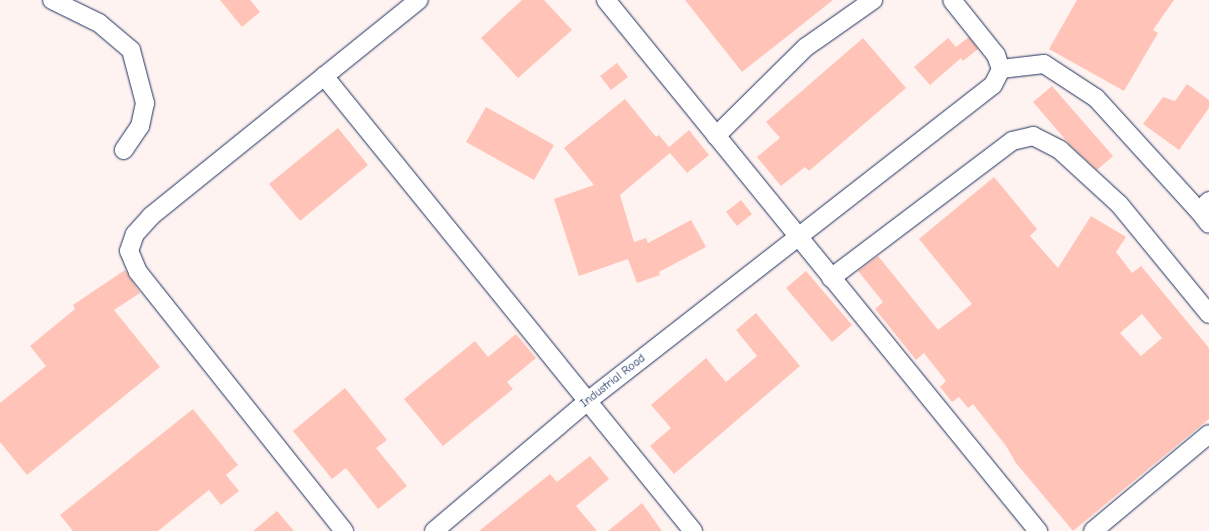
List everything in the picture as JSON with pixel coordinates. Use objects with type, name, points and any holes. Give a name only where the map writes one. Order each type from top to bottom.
[{"type":"lane","points":[[52,0],[99,23],[131,50],[145,103],[140,126],[124,150]]},
{"type":"lane","points":[[344,531],[138,272],[129,251],[135,234],[150,216],[419,0]]},
{"type":"lane","points":[[606,0],[797,237],[1038,531]]},
{"type":"lane","points":[[716,136],[806,47],[873,0]]},
{"type":"lane","points":[[952,0],[996,55],[1001,69],[1044,64],[1096,98],[1206,212]]},
{"type":"lane","name":"Industrial Road","points":[[434,531],[589,400],[993,85],[1001,69]]},
{"type":"lane","points":[[324,76],[589,400],[693,531]]},
{"type":"lane","points":[[831,278],[1012,141],[1033,136],[1060,150],[1119,204],[1209,314]]},
{"type":"lane","points":[[1093,531],[1209,434]]},
{"type":"building","points":[[220,0],[250,0],[260,12],[242,27]]},
{"type":"building","points":[[522,0],[544,0],[572,30],[518,78],[481,38]]},
{"type":"building","points":[[685,0],[833,0],[742,72]]},
{"type":"building","points":[[1077,0],[1174,0],[1153,30],[1158,33],[1124,91],[1049,49]]},
{"type":"building","points":[[969,37],[978,49],[963,61],[961,58],[930,85],[914,67],[948,38],[956,47]]},
{"type":"building","points":[[863,38],[906,88],[809,171],[805,167],[781,186],[757,157],[780,138],[766,122]]},
{"type":"building","points":[[617,63],[628,77],[611,90],[600,76]]},
{"type":"building","points":[[1187,84],[1209,100],[1209,108],[1179,150],[1143,124],[1163,97],[1175,101]]},
{"type":"building","points":[[1052,86],[1113,156],[1097,170],[1070,145],[1033,102]]},
{"type":"building","points":[[625,99],[656,137],[659,135],[669,147],[689,130],[709,155],[687,173],[670,153],[620,195],[634,242],[646,238],[648,243],[691,220],[706,247],[659,272],[660,275],[637,283],[628,259],[579,276],[554,199],[594,185],[564,148]]},
{"type":"building","points":[[486,107],[554,145],[534,180],[466,142]]},
{"type":"building","points":[[338,128],[368,165],[300,221],[269,184]]},
{"type":"building","points":[[994,177],[1037,229],[1030,236],[1058,268],[1091,216],[1126,237],[1116,252],[1132,273],[1141,266],[1209,348],[1209,419],[1073,531],[1016,463],[1006,446],[973,404],[968,408],[959,397],[952,402],[940,387],[946,381],[924,353],[916,360],[875,309],[883,302],[858,271],[878,256],[938,330],[972,304],[919,239]],"holes":[[[1142,314],[1162,338],[1141,356],[1120,333]]]},
{"type":"building","points":[[741,200],[752,214],[737,226],[726,212]]},
{"type":"building","points":[[125,270],[140,293],[114,310],[160,367],[27,475],[0,442],[0,403],[46,366],[30,346],[75,309],[73,305]]},
{"type":"building","points":[[806,271],[852,325],[832,342],[786,288]]},
{"type":"building","points":[[756,313],[800,366],[674,474],[650,446],[671,428],[651,405],[706,358],[726,382],[757,356],[736,330]]},
{"type":"building","points":[[516,334],[536,358],[507,382],[513,389],[443,446],[404,399],[475,341],[488,357]]},
{"type":"building","points":[[345,388],[387,440],[376,448],[407,486],[378,509],[346,468],[332,479],[293,431]]},
{"type":"building","points":[[193,409],[238,465],[226,475],[239,491],[221,505],[209,490],[158,531],[73,531],[60,515]]},
{"type":"building","points":[[590,456],[609,479],[576,506],[597,531],[479,531],[550,474],[557,482]]},
{"type":"building","points":[[642,503],[662,531],[608,531]]},
{"type":"building","points":[[277,511],[294,531],[253,531]]}]
